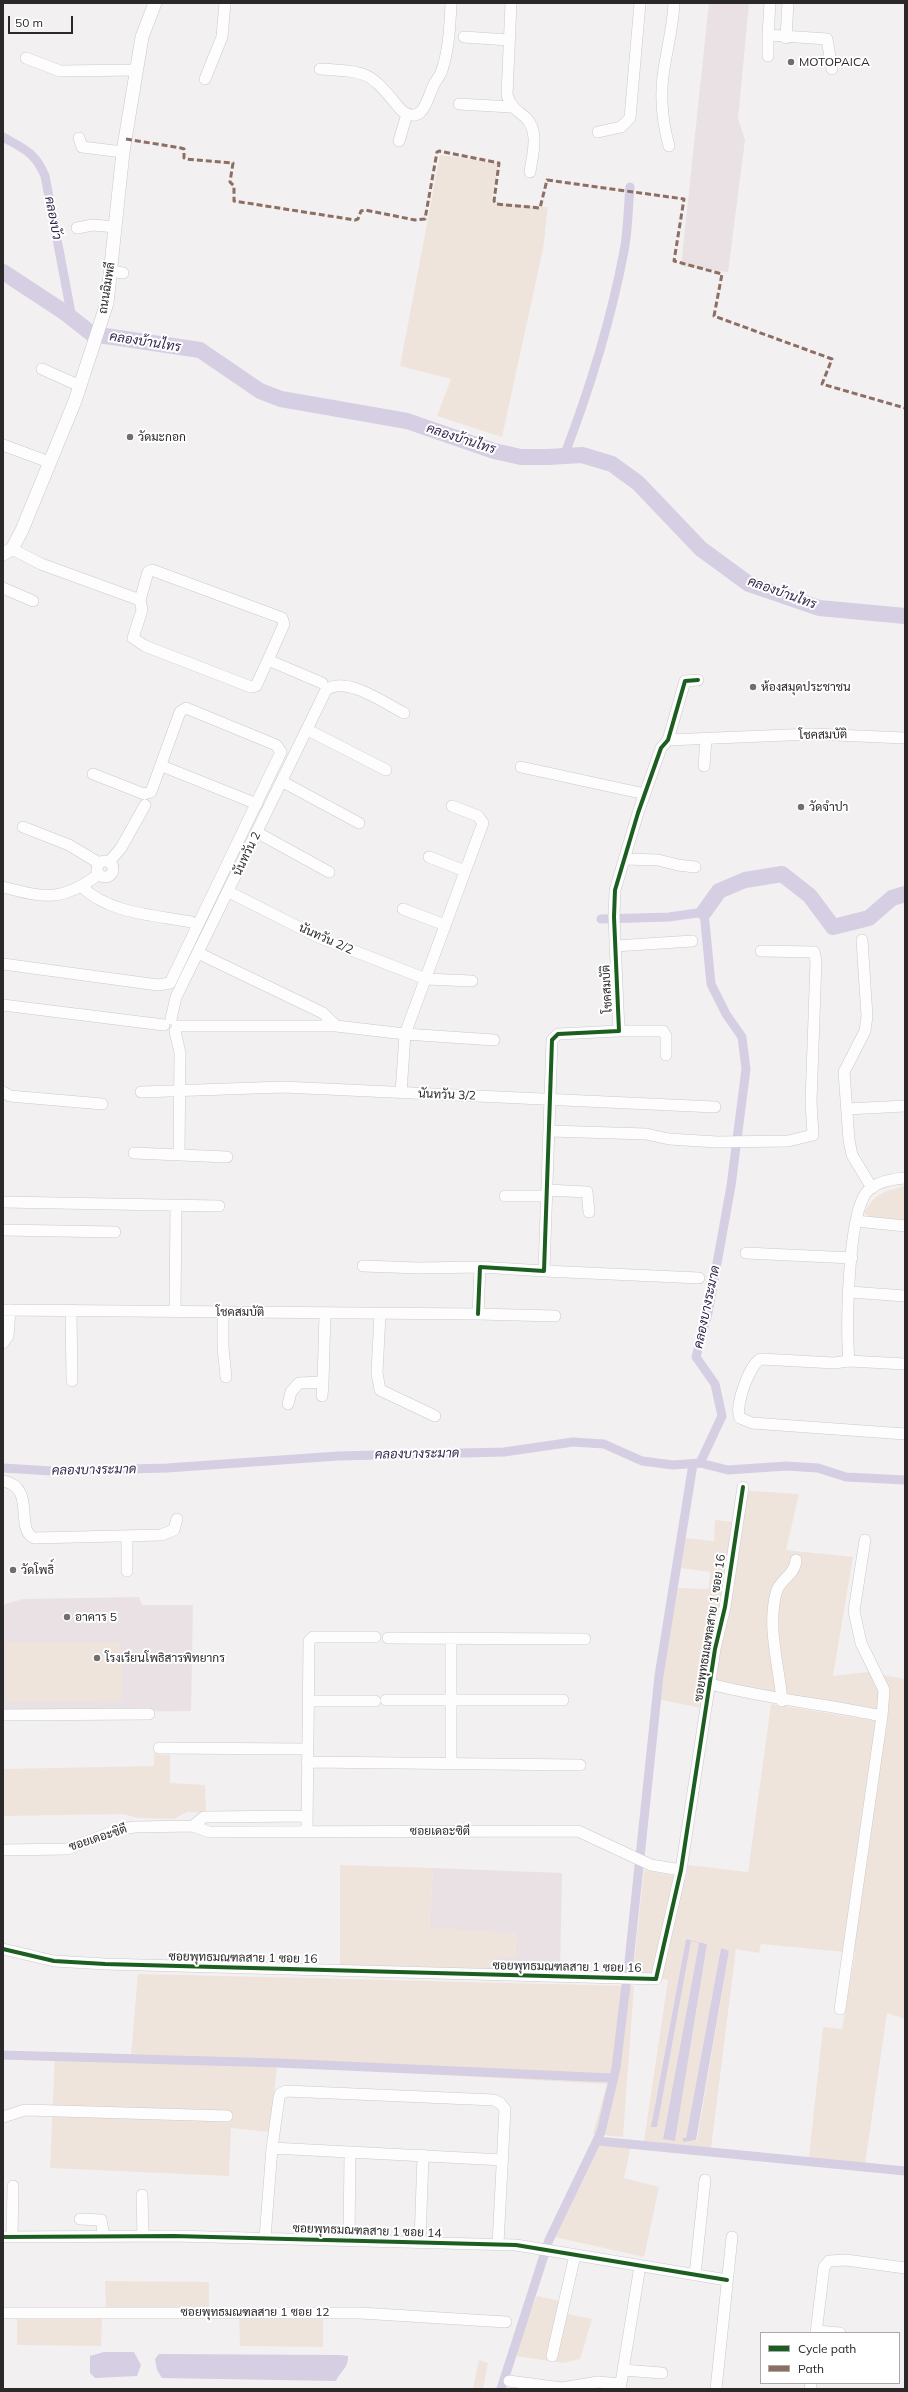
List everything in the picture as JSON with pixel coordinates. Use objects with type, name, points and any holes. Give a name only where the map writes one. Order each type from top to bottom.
[{"type":"street","name":"ถนนฉิมพลี","points":[[5,555],[22,530],[50,462],[96,341],[117,272],[115,226],[123,152],[142,37],[155,3]]},
{"type":"street","points":[[205,79],[222,38],[225,3]]},
{"type":"street","points":[[320,69],[364,72],[375,79],[407,114],[416,114],[425,108],[432,88],[442,71],[450,22],[451,3]]},
{"type":"street","points":[[511,3],[507,95],[511,107]]},
{"type":"street","points":[[598,132],[621,127],[630,118],[640,3]]},
{"type":"street","points":[[669,146],[664,126],[663,77],[671,34],[674,3]]},
{"type":"street","points":[[768,56],[770,3]]},
{"type":"street","points":[[786,38],[788,3]]},
{"type":"street","points":[[768,36],[827,39],[832,69]]},
{"type":"street","points":[[464,38],[509,40]]},
{"type":"street","points":[[26,58],[60,71],[137,70]]},
{"type":"street","points":[[459,104],[511,107],[527,119],[533,128],[534,144],[530,172]]},
{"type":"street","points":[[399,141],[407,114]]},
{"type":"street","points":[[79,138],[82,147],[123,152]]},
{"type":"street","points":[[77,228],[93,225],[115,226]]},
{"type":"street","points":[[42,369],[80,386]]},
{"type":"street","points":[[3,445],[50,462]]},
{"type":"street","points":[[5,555],[41,564],[140,600]]},
{"type":"street","points":[[152,570],[282,618],[284,624],[254,687],[141,644],[133,638],[142,610],[140,600],[148,572],[152,570]]},
{"type":"street","points":[[3,588],[33,601]]},
{"type":"street","points":[[268,660],[324,687],[337,684],[351,686],[404,713]]},
{"type":"street","name":"โชคสมบัติ","points":[[544,1271],[552,1040],[556,1035],[619,1031],[615,946],[615,890],[661,748],[668,740],[685,681],[698,680]]},
{"type":"street","name":"นันทวัน 2","points":[[172,1025],[176,996],[229,892],[308,730],[324,687]]},
{"type":"street","points":[[3,964],[158,985],[170,983],[281,756],[280,748],[192,708],[186,708],[180,712],[154,788],[148,794],[93,774]]},
{"type":"street","points":[[308,730],[386,770]]},
{"type":"street","name":"โชคสมบัติ","points":[[668,740],[812,734],[905,738]]},
{"type":"street","points":[[704,766],[706,739]]},
{"type":"street","points":[[162,766],[257,804]]},
{"type":"street","points":[[521,767],[645,794]]},
{"type":"street","points":[[283,782],[359,823]]},
{"type":"street","points":[[3,887],[38,896],[55,896],[70,893],[82,887],[121,848],[145,805]]},
{"type":"street","points":[[401,1093],[406,1034],[482,820],[478,816],[452,806]]},
{"type":"street","points":[[23,827],[69,845],[102,867]]},
{"type":"street","points":[[258,833],[330,872]]},
{"type":"street","points":[[429,857],[465,871]]},
{"type":"street","points":[[624,859],[658,860],[695,867]]},
{"type":"street","points":[[82,887],[92,897],[112,906],[191,922]]},
{"type":"street","name":"นันทวัน 2/2","points":[[229,892],[318,937],[426,979],[472,981]]},
{"type":"street","points":[[402,910],[445,925]]},
{"type":"street","points":[[862,940],[867,1016],[865,1031],[844,1072],[849,1140],[852,1155],[872,1188]]},
{"type":"street","points":[[615,946],[692,941]]},
{"type":"street","points":[[550,1131],[646,1134],[669,1139],[717,1142],[806,1138],[813,1135],[814,1124],[811,1102],[816,961],[814,952],[761,951]]},
{"type":"street","points":[[198,953],[323,1013],[336,1026]]},
{"type":"street","points":[[3,1009],[3,1005],[172,1025],[336,1026],[406,1034],[494,1040]]},
{"type":"street","points":[[172,1025],[180,1053],[179,1155]]},
{"type":"street","points":[[619,1031],[663,1031],[666,1036],[666,1055]]},
{"type":"street","name":"นันทวัน 3/2","points":[[141,1092],[254,1087],[551,1098],[715,1107]]},
{"type":"street","points":[[3,1092],[10,1096],[102,1104]]},
{"type":"street","points":[[847,1109],[905,1106]]},
{"type":"street","points":[[134,1153],[227,1157]]},
{"type":"street","points":[[849,1361],[847,1336],[856,1221],[865,1195],[872,1188],[891,1179],[905,1178]]},
{"type":"street","points":[[505,1196],[587,1192],[589,1195],[589,1212]]},
{"type":"street","points":[[3,1202],[219,1206]]},
{"type":"street","points":[[175,1312],[176,1205]]},
{"type":"street","points":[[856,1221],[905,1226]]},
{"type":"street","points":[[3,1230],[115,1232]]},
{"type":"street","points":[[746,1252],[852,1258]]},
{"type":"street","points":[[363,1266],[419,1268],[480,1267],[699,1278]]},
{"type":"street","points":[[478,1314],[480,1267]]},
{"type":"street","points":[[850,1292],[905,1296]]},
{"type":"street","points":[[3,1343],[8,1336],[7,1310]]},
{"type":"street","name":"โชคสมบัติ","points":[[7,1310],[556,1316]]},
{"type":"street","points":[[71,1310],[72,1381]]},
{"type":"street","points":[[223,1312],[223,1347],[226,1377]]},
{"type":"street","points":[[322,1396],[326,1314]]},
{"type":"street","points":[[380,1314],[378,1373],[380,1390],[435,1416]]},
{"type":"street","points":[[905,1364],[849,1361],[834,1363],[761,1359],[754,1363],[737,1407],[738,1416],[752,1423],[905,1434]]},
{"type":"street","points":[[288,1404],[291,1392],[299,1383],[323,1382]]},
{"type":"street","points":[[3,1481],[16,1487],[21,1494],[27,1533],[34,1538],[127,1537],[171,1533],[174,1530],[177,1519]]},
{"type":"street","name":"ซอยพุทธมณฑลสาย 1 ซอย 16","points":[[3,1949],[54,1961],[105,1964],[656,1978],[681,1870],[710,1684],[725,1608],[743,1487]]},
{"type":"street","points":[[127,1537],[127,1570]]},
{"type":"street","points":[[840,2009],[882,1716],[884,1690],[861,1643],[854,1611],[865,1540]]},
{"type":"street","points":[[782,1701],[780,1672],[772,1630],[774,1605],[778,1588],[793,1572],[796,1560]]},
{"type":"street","points":[[306,1831],[310,1639],[313,1637],[375,1637]]},
{"type":"street","points":[[388,1638],[585,1640]]},
{"type":"street","points":[[451,1638],[451,1764]]},
{"type":"street","name":"ซอยพุทธมณฑลสาย 1 ซอย 16","points":[[710,1684],[782,1701],[851,1709],[882,1716]]},
{"type":"street","points":[[308,1701],[562,1700]]},
{"type":"street","points":[[3,1715],[149,1714]]},
{"type":"street","points":[[159,1748],[307,1749]]},
{"type":"street","points":[[307,1762],[580,1765]]},
{"type":"street","name":"ซอยเดอะซิตี","points":[[193,1826],[204,1817],[307,1816]]},
{"type":"street","name":"ซอยเดอะซิตี","points":[[3,1850],[67,1849],[120,1829],[193,1826],[209,1832],[578,1831],[651,1865],[681,1870]]},
{"type":"street","points":[[265,2238],[272,2148],[280,2094],[286,2091],[494,2100],[500,2103],[505,2109],[498,2244]]},
{"type":"street","points":[[3,2117],[25,2110],[227,2116]]},
{"type":"street","points":[[272,2148],[503,2160]]},
{"type":"street","points":[[349,2240],[350,2152]]},
{"type":"street","points":[[420,2242],[424,2155]]},
{"type":"street","points":[[695,2275],[705,2180]]},
{"type":"street","points":[[7,2237],[13,2186]]},
{"type":"street","points":[[142,2195],[143,2236]]},
{"type":"street","points":[[80,2219],[102,2220],[104,2236]]},
{"type":"street","name":"ซอยพุทธมณฑลสาย 1 ซอย 14","points":[[7,2237],[143,2236],[498,2244],[536,2248],[727,2280]]},
{"type":"street","points":[[716,2389],[732,2237]]},
{"type":"street","points":[[552,2356],[575,2255]]},
{"type":"street","points":[[817,2332],[824,2266],[829,2261],[846,2260],[905,2268]]},
{"type":"street","points":[[509,2381],[562,2388],[598,2382],[621,2387],[640,2266]]},
{"type":"street","name":"ซอยพุทธมณฑลสาย 1 ซอย 12","points":[[3,2313],[360,2313],[506,2322]]},
{"type":"street","points":[[623,2370],[662,2373]]},
{"type":"shaded area","points":[[709,3],[749,3],[738,119],[745,140],[728,272],[681,266]]},
{"type":"shaded area","points":[[440,155],[499,163],[491,202],[548,207],[543,249],[502,437],[437,416],[451,379],[400,366]]},
{"type":"shaded area","points":[[905,1186],[905,1222],[873,1220],[864,1213],[876,1197],[891,1190]]},
{"type":"shaded area","points":[[737,1490],[799,1494],[786,1550],[853,1557],[833,1676],[868,1672],[905,1679],[905,2019],[887,2013],[864,2171],[808,2166],[823,2027],[842,2029],[855,1953],[761,1944],[759,1953],[736,1949],[711,2148],[644,2141],[668,1980],[633,1973],[644,1870],[686,1878],[688,1865],[748,1872],[771,1704],[876,1721],[879,1713],[707,1681],[701,1708],[661,1700],[669,1624],[676,1588],[709,1589],[710,1572],[681,1568],[684,1538],[714,1541],[715,1520],[733,1522]],"holes":[[[686,1939],[707,1944],[675,2141],[663,2138],[699,1943],[691,1941],[651,2127]],[[721,1948],[729,1951],[697,2140],[684,2142],[682,2138],[686,2138]]]},
{"type":"shaded area","name":"โรงเรียนโพธิสารพิทยากร","points":[[139,1597],[142,1605],[193,1605],[191,1711],[3,1713],[3,1606],[5,1604],[23,1599]]},
{"type":"shaded area","points":[[6,1642],[121,1642],[122,1701],[6,1702]]},
{"type":"shaded area","points":[[154,1754],[170,1755],[170,1783],[205,1785],[206,1813],[187,1812],[174,1819],[138,1818],[123,1814],[3,1816],[3,1769],[154,1766]]},
{"type":"shaded area","points":[[340,1865],[433,1868],[429,1927],[517,1934],[515,1958],[499,1957],[499,1972],[340,1965]]},
{"type":"shaded area","points":[[433,1868],[562,1873],[560,1974],[499,1972],[499,1957],[515,1957],[517,1934],[429,1928]]},
{"type":"shaded area","points":[[686,1939],[707,1944],[675,2141],[663,2139],[699,1943],[691,1941],[657,2127],[651,2127]]},
{"type":"shaded area","points":[[721,1948],[729,1951],[696,2140],[684,2142],[682,2138],[686,2138]]},
{"type":"shaded area","points":[[138,1974],[634,1986],[623,2137],[593,2134],[607,2084],[277,2066],[270,2132],[231,2128],[229,2176],[50,2168],[55,2053],[131,2054]]},
{"type":"shaded area","points":[[600,2144],[631,2146],[624,2178],[659,2187],[644,2257],[555,2237]]},
{"type":"shaded area","points":[[105,2281],[209,2282],[209,2308],[106,2308]]},
{"type":"shaded area","points":[[537,2296],[569,2303],[568,2314],[592,2319],[580,2359],[563,2363],[515,2356],[521,2335]]},
{"type":"shaded area","points":[[17,2318],[102,2319],[101,2346],[17,2345]]},
{"type":"shaded area","points":[[239,2318],[323,2319],[323,2347],[240,2346]]},
{"type":"shaded area","points":[[104,2352],[134,2352],[141,2365],[137,2376],[95,2378],[90,2373],[90,2356]]},
{"type":"shaded area","points":[[159,2354],[341,2355],[348,2356],[348,2360],[346,2367],[336,2381],[162,2378],[157,2370],[155,2359]]},
{"type":"shaded area","points":[[479,2360],[488,2363],[483,2389],[473,2389]]},
{"type":"waterway","name":"คลองบัว","points":[[3,137],[23,148],[33,156],[45,176],[72,318]]},
{"type":"waterway","points":[[564,456],[591,381],[613,303],[625,243],[630,187]]},
{"type":"waterway","name":"คลองบ้านไทร","points":[[3,272],[64,312],[92,334],[200,350],[260,391],[281,399],[407,421],[494,451],[521,457],[582,455],[612,464],[638,483],[701,549],[749,584],[819,608],[905,616]]},
{"type":"waterway","name":"คลองบางระมาด","points":[[704,912],[719,891],[745,880],[782,874],[810,896],[833,927],[869,918],[892,898],[905,894]]},
{"type":"waterway","name":"คลองบางระมาด","points":[[601,919],[669,917],[704,912],[711,984],[726,1014],[742,1037],[746,1069],[731,1186],[708,1313],[696,1357],[715,1384],[722,1416],[700,1463]]},
{"type":"waterway","name":"คลองบางระมาด","points":[[3,1468],[51,1471],[167,1468],[338,1456],[504,1452],[573,1442],[604,1444],[642,1461],[673,1465],[700,1463],[728,1470],[786,1466],[818,1468],[846,1477],[905,1480]]},
{"type":"waterway","points":[[628,1971],[659,1676],[693,1464]]},
{"type":"waterway","points":[[501,2389],[549,2240],[601,2132],[616,2068],[626,1985]]},
{"type":"waterway","points":[[3,2055],[278,2063],[613,2078]]},
{"type":"waterway","points":[[598,2141],[905,2171]]},
{"type":"marked path","points":[[126,139],[181,148],[184,149],[184,158],[186,159],[233,163],[230,182],[234,186],[234,201],[355,220],[358,219],[361,211],[365,210],[415,220],[425,219],[437,152],[439,151],[499,163],[494,201],[496,204],[540,208],[547,180],[684,199],[674,261],[722,274],[714,316],[832,359],[822,384],[905,408]]},
{"type":"cycle path","points":[[478,1314],[480,1267],[544,1271],[552,1040],[558,1034],[619,1031],[614,917],[615,890],[638,813],[661,748],[668,740],[685,681],[698,680]]},
{"type":"cycle path","points":[[3,1949],[54,1961],[105,1964],[656,1979],[681,1870],[715,1649],[725,1607],[743,1487]]},
{"type":"cycle path","points":[[3,2237],[174,2236],[516,2245],[727,2280]]},
{"type":"place","name":"MOTOPAICA","points":[[791,62]]},
{"type":"place","name":"วัดมะกอก","points":[[130,437]]},
{"type":"place","name":"ห้องสมุดประชาชน","points":[[753,687]]},
{"type":"place","name":"วัดจำปา","points":[[801,807]]},
{"type":"place","name":"วัดโพธิ์","points":[[13,1570]]},
{"type":"place","name":"อาคาร 5","points":[[67,1617]]},
{"type":"place","name":"โรงเรียนโพธิสารพิทยากร","points":[[97,1658]]}]
